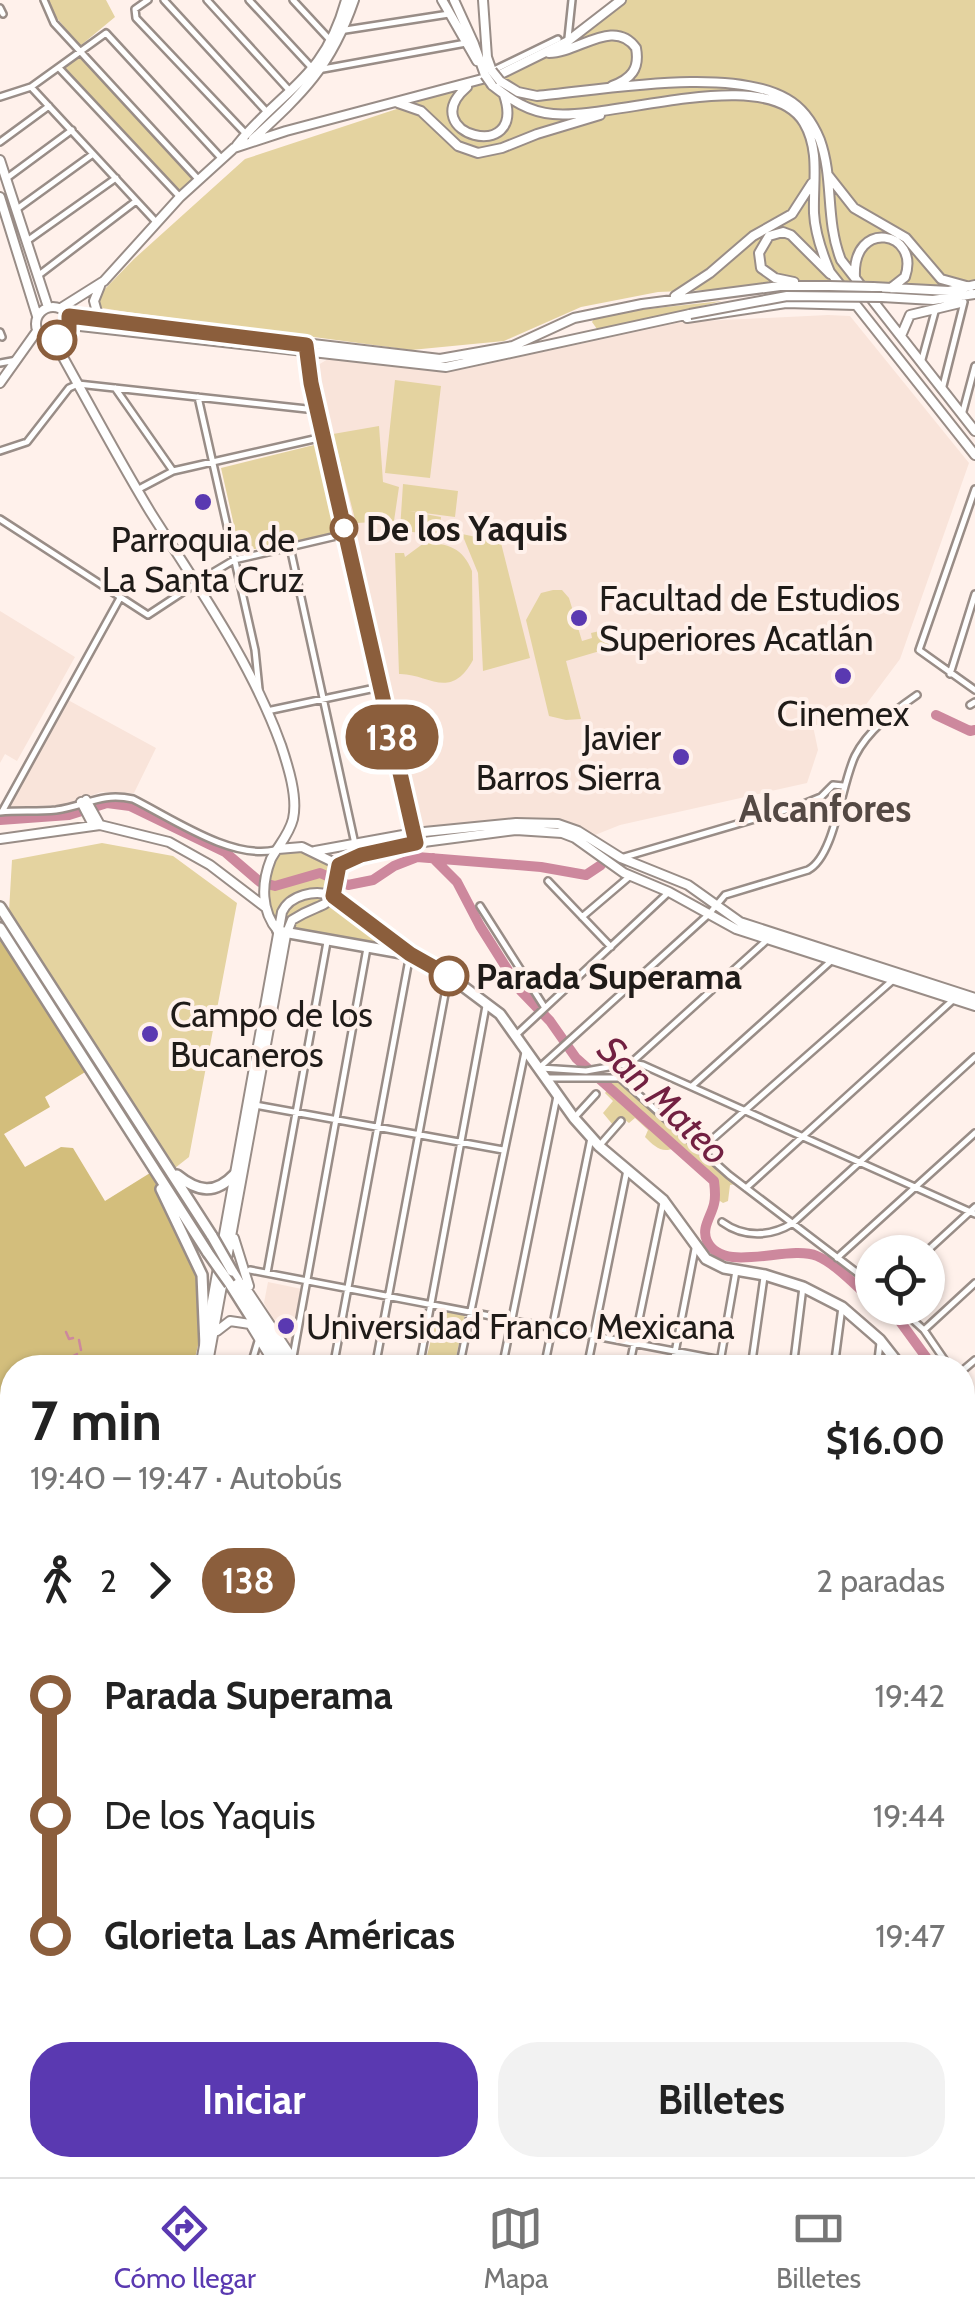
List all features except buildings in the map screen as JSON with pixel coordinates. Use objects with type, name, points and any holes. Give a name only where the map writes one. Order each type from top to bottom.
[{"type":"main road","points":[[442,0],[480,63],[494,77],[527,95],[701,82],[755,88],[791,100],[811,121],[820,139],[828,175],[830,228],[841,260],[975,431]]},
{"type":"main road","points":[[454,0],[480,63]]},
{"type":"main road","points":[[475,82],[454,102],[455,120],[467,134],[484,138],[501,129],[508,112],[487,57],[483,0]]},
{"type":"main road","points":[[54,341],[65,336],[67,313],[104,281],[198,179],[248,138],[494,77],[545,53],[621,0]]},
{"type":"main road","points":[[273,115],[319,69],[340,31],[346,1]]},
{"type":"main road","points":[[545,53],[562,53],[608,35],[624,36],[636,48],[636,67],[631,76],[602,90]]},
{"type":"main road","points":[[248,138],[258,133],[319,69]]},
{"type":"main road","points":[[701,82],[706,90],[702,98]]},
{"type":"main road","points":[[504,95],[528,108],[553,114],[753,95],[786,105],[804,122],[812,140],[814,216],[818,241],[834,284]]},
{"type":"main road","points":[[398,103],[421,111],[458,146],[478,153],[621,110]]},
{"type":"main road","points":[[273,115],[286,131]]},
{"type":"main road","points":[[0,160],[48,307]]},
{"type":"main road","points":[[670,299],[710,273],[754,236],[792,214],[815,174]]},
{"type":"main road","points":[[828,175],[854,208],[906,238],[941,278],[974,290]]},
{"type":"main road","points":[[0,197],[40,334],[0,383]]},
{"type":"main road","points":[[808,285],[775,278],[761,268],[758,253],[769,236],[792,234],[856,305],[975,455]]},
{"type":"main road","points":[[855,277],[855,259],[864,243],[890,238],[899,243],[908,258],[905,276],[892,288]]},
{"type":"main road","points":[[100,319],[94,301],[104,281]]},
{"type":"main road","points":[[48,307],[100,319],[307,349],[458,357],[512,346],[574,318],[670,299],[834,284],[974,290]]},
{"type":"main road","points":[[670,299],[780,290],[788,293],[786,303]]},
{"type":"main road","points":[[67,313],[328,355],[446,367],[787,296],[953,299],[974,290]]},
{"type":"main road","points":[[901,336],[908,317],[964,302],[974,290]]},
{"type":"main road","points":[[672,318],[786,303],[856,305]]},
{"type":"main road","points":[[37,316],[48,307]]},
{"type":"main road","points":[[593,313],[590,328],[596,336]]},
{"type":"main road","points":[[574,318],[580,328],[579,339]]},
{"type":"main road","points":[[40,334],[54,341],[137,490],[199,582],[259,692],[282,751],[294,800],[291,826],[271,860],[264,908]]},
{"type":"main road","points":[[307,349],[311,383],[415,838]]},
{"type":"main road","points":[[311,383],[314,364],[328,355]]},
{"type":"main road","points":[[85,802],[94,822]]},
{"type":"main road","points":[[1,838],[94,822],[180,846],[264,908],[282,933],[410,954]]},
{"type":"main road","points":[[278,849],[316,851],[516,823],[578,831],[621,858],[688,885],[768,937],[975,1006]]},
{"type":"main road","points":[[554,827],[607,864],[710,914],[831,961],[975,998]]},
{"type":"main road","points":[[282,933],[292,920],[319,910],[334,892],[339,870],[361,855],[415,838]]},
{"type":"main road","points":[[316,851],[339,870]]},
{"type":"main road","points":[[650,884],[659,873]]},
{"type":"main road","points":[[204,1355],[284,907],[291,900],[334,892],[410,954],[449,976],[507,1021],[574,1118],[595,1142],[663,1200],[695,1249],[715,1265],[804,1287],[842,1308],[892,1355]]},
{"type":"main road","points":[[0,907],[287,1355]]},
{"type":"main road","points":[[0,928],[272,1355]]},
{"type":"main road","points":[[208,1355],[215,1334],[250,1104]]},
{"type":"main road","points":[[154,1168],[202,1274],[205,1346]]},
{"type":"main road","points":[[171,1170],[202,1190],[220,1187],[235,1174]]},
{"type":"main road","points":[[234,1218],[238,1258],[288,1355]]},
{"type":"main road","points":[[232,1272],[256,1299]]},
{"type":"main road","points":[[230,1285],[270,1355]]},
{"type":"main road","points":[[215,1334],[230,1321],[250,1324]]},
{"type":"street","points":[[44,0],[48,16],[198,179]]},
{"type":"street","points":[[148,0],[134,13],[248,138]]},
{"type":"street","points":[[164,0],[273,115]]},
{"type":"street","points":[[206,0],[292,93]]},
{"type":"street","points":[[249,0],[319,69],[466,43]]},
{"type":"street","points":[[293,0],[334,42]]},
{"type":"street","points":[[494,77],[563,40],[572,0]]},
{"type":"street","points":[[340,31],[449,14]]},
{"type":"street","points":[[0,97],[30,87],[60,70],[106,33],[222,159]]},
{"type":"street","points":[[60,70],[180,197]]},
{"type":"street","points":[[30,87],[157,223]]},
{"type":"street","points":[[0,142],[49,106]]},
{"type":"street","points":[[7,178],[72,130]]},
{"type":"street","points":[[17,209],[93,154]]},
{"type":"street","points":[[27,241],[116,178]]},
{"type":"street","points":[[38,276],[136,201]]},
{"type":"street","points":[[0,230],[12,232]]},
{"type":"street","points":[[1,241],[12,232]]},
{"type":"street","points":[[942,390],[964,302]]},
{"type":"street","points":[[921,363],[936,308]]},
{"type":"street","points":[[0,364],[18,360]]},
{"type":"street","points":[[962,415],[975,366]]},
{"type":"street","points":[[0,451],[27,442],[68,388],[78,384],[317,410]]},
{"type":"street","points":[[115,388],[173,471]]},
{"type":"street","points":[[198,397],[255,650],[259,692]]},
{"type":"street","points":[[137,490],[173,471],[324,437]]},
{"type":"street","points":[[975,489],[919,648],[975,690]]},
{"type":"street","points":[[0,519],[148,615],[234,560],[345,534]]},
{"type":"street","points":[[290,547],[355,844]]},
{"type":"street","points":[[950,674],[975,594]]},
{"type":"street","points":[[1,812],[120,598]]},
{"type":"street","points":[[240,658],[255,650]]},
{"type":"street","points":[[266,711],[380,687]]},
{"type":"street","points":[[539,1068],[710,914],[725,895],[814,866],[824,854],[843,786],[860,747],[889,715],[916,695]]},
{"type":"street","points":[[621,858],[800,806],[833,786],[843,786]]},
{"type":"street","points":[[1,812],[52,810],[110,796],[134,799],[235,849],[262,853],[278,849]]},
{"type":"street","points":[[582,916],[627,874]]},
{"type":"street","points":[[548,880],[611,947]]},
{"type":"street","points":[[516,1035],[670,892]]},
{"type":"street","points":[[480,906],[544,1009]]},
{"type":"street","points":[[620,1078],[631,1063],[768,937]]},
{"type":"street","points":[[267,1274],[327,941]]},
{"type":"street","points":[[293,1355],[366,948]]},
{"type":"street","points":[[335,1355],[410,954]]},
{"type":"street","points":[[692,1086],[831,961]]},
{"type":"street","points":[[880,992],[882,973]]},
{"type":"street","points":[[378,1355],[449,976]]},
{"type":"street","points":[[700,1150],[893,980]]},
{"type":"street","points":[[746,1188],[954,1000]]},
{"type":"street","points":[[421,1355],[486,1003]]},
{"type":"street","points":[[462,1355],[526,1049]]},
{"type":"street","points":[[722,1222],[735,1231],[751,1234],[775,1232],[793,1222],[975,1057]]},
{"type":"street","points":[[546,1078],[603,1072],[631,1063],[692,1086],[973,1211],[945,1235]]},
{"type":"street","points":[[539,1068],[587,1074]]},
{"type":"street","points":[[603,1072],[620,1078],[746,1188],[855,1271]]},
{"type":"street","points":[[505,1355],[558,1094]]},
{"type":"street","points":[[574,1118],[596,1094]]},
{"type":"street","points":[[250,1104],[503,1150]]},
{"type":"street","points":[[546,1355],[595,1142],[621,1121]]},
{"type":"street","points":[[837,1258],[975,1132]]},
{"type":"street","points":[[590,1355],[628,1170]]},
{"type":"street","points":[[632,1355],[663,1200]]},
{"type":"street","points":[[675,1355],[695,1249]]},
{"type":"street","points":[[250,1270],[690,1355]]},
{"type":"street","points":[[722,1355],[736,1271]]},
{"type":"street","points":[[753,1355],[764,1275]]},
{"type":"street","points":[[924,1330],[975,1282]]},
{"type":"street","points":[[795,1355],[804,1287]]},
{"type":"street","points":[[836,1355],[842,1308]]},
{"type":"street","points":[[919,1325],[941,1355]]},
{"type":"street","points":[[253,1355],[258,1338]]},
{"type":"street","points":[[878,1355],[880,1340]]},
{"type":"shaded area","points":[[49,0],[106,0],[115,17],[80,46],[56,17]]},
{"type":"shaded area","points":[[619,0],[975,0],[975,280],[930,288],[886,283],[658,292],[581,307],[504,341],[411,350],[127,312],[102,308],[98,302],[100,294],[134,259],[245,159],[509,72],[577,39]]},
{"type":"shaded area","points":[[77,54],[195,179],[180,194],[62,66]]},
{"type":"shaded area","points":[[722,301],[609,329],[597,329],[592,322],[595,317],[610,313]]},
{"type":"shaded area","name":"Facultad de Estudios Superiores Acatlán","points":[[850,316],[969,463],[900,659],[862,710],[813,726],[818,750],[807,783],[620,825],[595,835],[564,820],[414,833],[389,702],[348,535],[315,373],[318,365],[328,359],[460,370],[682,322]]},
{"type":"shaded area","points":[[395,380],[441,386],[430,478],[385,473]]},
{"type":"shaded area","points":[[379,426],[383,482],[399,487],[394,521],[356,523],[333,434]]},
{"type":"shaded area","points":[[318,444],[338,527],[336,533],[240,552],[221,468]]},
{"type":"shaded area","points":[[403,484],[458,491],[455,517],[409,511],[441,517],[439,536],[400,530]]},
{"type":"shaded area","points":[[462,534],[499,535],[530,658],[483,671],[478,573]]},
{"type":"shaded area","points":[[424,543],[454,548],[472,571],[473,660],[464,673],[447,683],[399,674],[395,553],[404,553],[405,557]]},
{"type":"shaded area","points":[[562,590],[569,598],[582,641],[592,638],[591,633],[604,630],[610,648],[566,661],[581,719],[549,716],[526,620],[541,593]]},
{"type":"shaded area","points":[[0,611],[75,657],[17,761],[5,754],[0,763]]},
{"type":"shaded area","points":[[68,700],[156,748],[134,793],[101,792],[66,805],[9,807]]},
{"type":"shaded area","name":"Campo de los Bucaneros","points":[[102,843],[173,856],[237,903],[189,1157],[175,1168],[9,911],[12,860]]},
{"type":"shaded area","points":[[293,849],[334,867],[326,898],[293,913],[278,927],[270,909],[268,878],[281,851]]},
{"type":"shaded area","points":[[334,900],[398,946],[291,930],[294,922],[326,908]]},
{"type":"shaded area","points":[[0,933],[90,1069],[45,1097],[50,1107],[4,1134],[25,1167],[61,1147],[73,1148],[105,1201],[150,1173],[185,1243],[199,1290],[201,1315],[195,1355],[0,1355]]},
{"type":"shaded area","points":[[599,1078],[620,1078],[729,1175],[735,1184],[730,1185],[728,1201],[717,1199],[715,1180],[674,1148],[662,1150],[645,1137],[648,1130],[635,1118],[629,1123],[621,1117],[613,1125],[603,1113],[613,1101]]},
{"type":"shaded area","name":"Universidad Franco Mexicana","points":[[268,1282],[302,1289],[289,1350],[264,1303]]},
{"type":"shaded area","points":[[439,1309],[465,1315],[457,1355],[427,1355]]},
{"type":"waterway","points":[[936,715],[975,730]]},
{"type":"waterway","points":[[0,820],[69,815],[107,803],[130,806],[225,852],[260,882],[275,886],[320,873],[348,885],[373,880],[417,857],[541,867],[586,875],[601,865]]},
{"type":"waterway","name":"San Mateo","points":[[433,858],[457,882],[521,991],[550,1021],[576,1058],[714,1181],[715,1201],[705,1232],[715,1251],[741,1258],[805,1253],[824,1260],[855,1285]]},
{"type":"waterway","name":"San Mateo","points":[[903,1325],[925,1355]]},
{"type":"waterway","points":[[66,1332],[69,1339],[73,1338]]},
{"type":"waterway","points":[[79,1340],[81,1350]]},
{"type":"bus line","name":"138","points":[[57,340],[69,331],[69,316],[306,345],[311,383],[416,843],[361,855],[339,865],[333,896],[410,954],[449,976]]},
{"type":"place","name":"Parroquia de La Santa Cruz","points":[[203,502]]},
{"type":"place","name":"De los Yaquis","points":[[344,528]]},
{"type":"place","name":"Facultad de Estudios Superiores Acatlán","points":[[579,618]]},
{"type":"place","name":"Cinemex","points":[[843,676]]},
{"type":"place","name":"Javier Barros Sierra","points":[[681,757]]},
{"type":"place","name":"Parada Superama","points":[[449,976]]},
{"type":"place","name":"Campo de los Bucaneros","points":[[150,1034]]},
{"type":"place","name":"Universidad Franco Mexicana","points":[[286,1326]]},
{"type":"district","name":"Alcanfores","points":[[825,808]]}]
